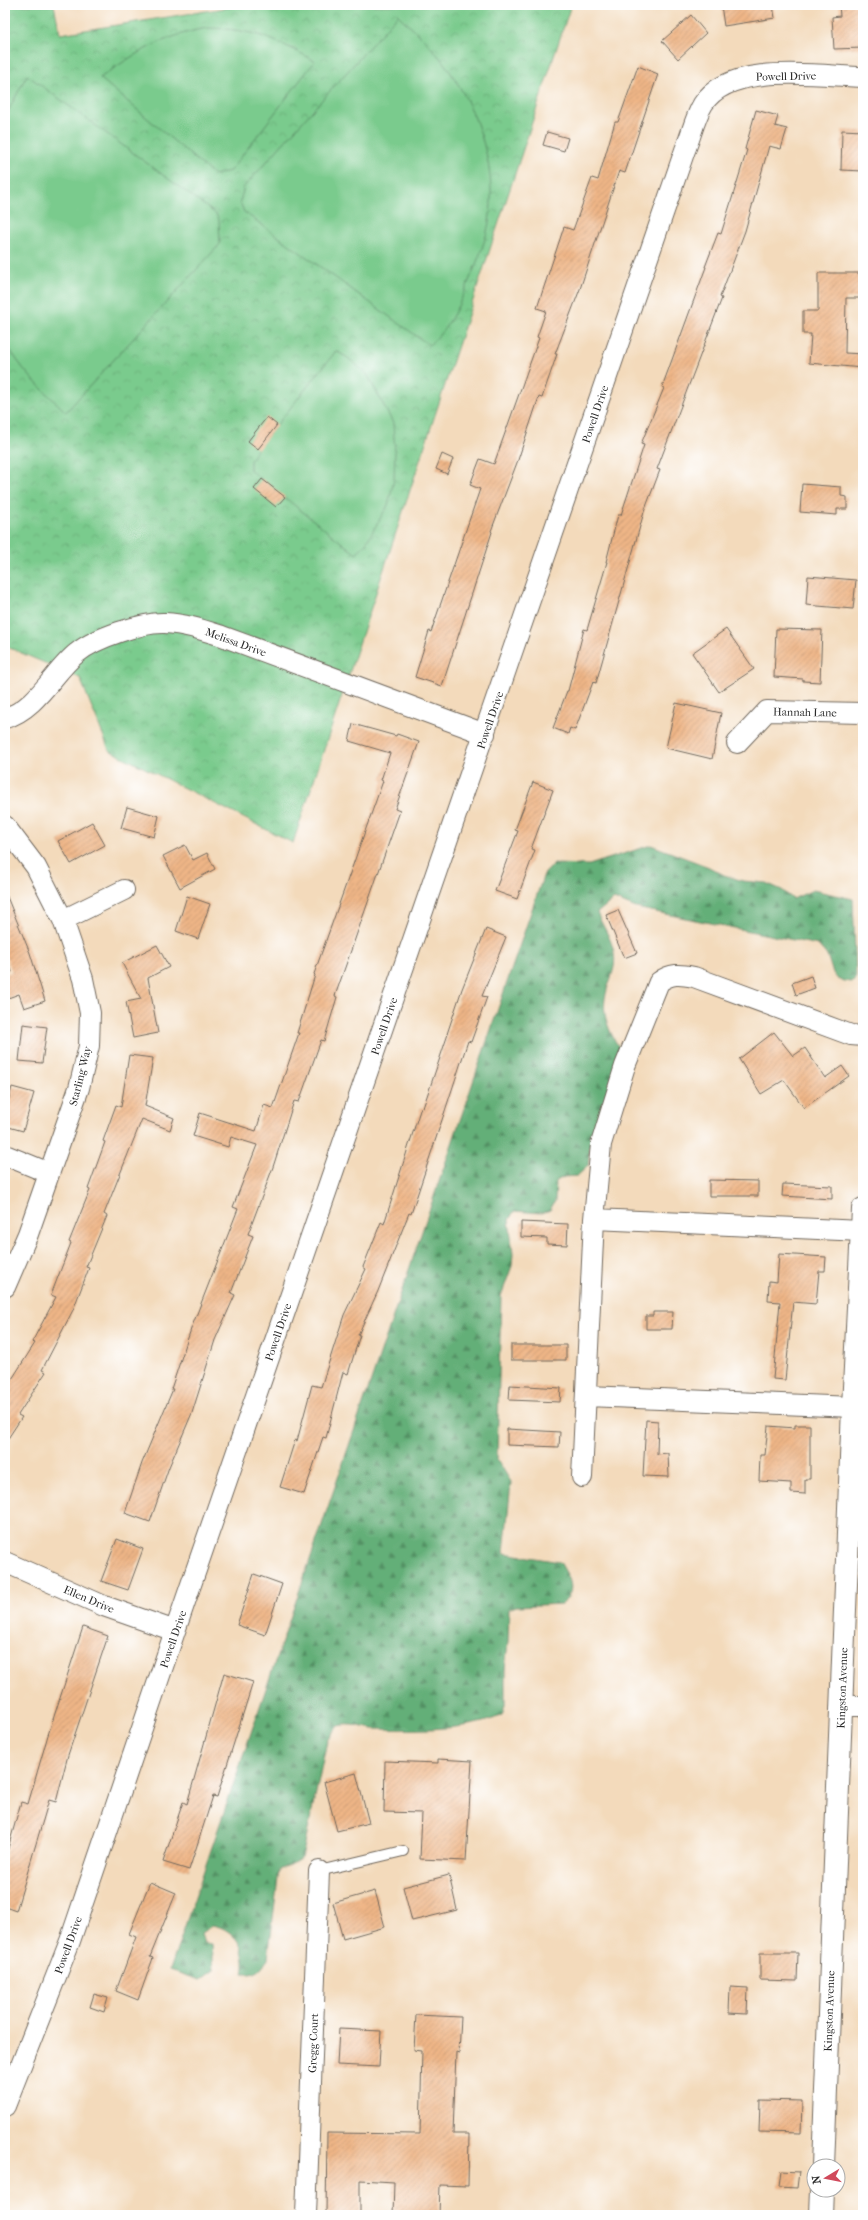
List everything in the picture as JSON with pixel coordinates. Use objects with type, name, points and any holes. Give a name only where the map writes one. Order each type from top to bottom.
[{"type":"street","name":"Powell Drive","points":[[5,2106],[70,1941],[175,1631],[685,150],[704,104],[722,87],[743,77],[770,74],[863,77]]},
{"type":"street","name":"Melissa Drive","points":[[5,718],[32,701],[76,653],[104,637],[132,628],[164,623],[192,627],[222,636],[485,734]]},
{"type":"street","name":"Hannah Lane","points":[[737,743],[767,711],[863,712]]},
{"type":"street","name":"Starling Way","points":[[5,826],[36,867],[63,920],[83,979],[90,1013],[88,1046],[79,1088],[28,1234],[5,1288]]},
{"type":"street","points":[[63,920],[124,890]]},
{"type":"street","points":[[582,1477],[587,1396],[594,1219],[601,1144],[612,1104],[659,982],[666,976],[678,974],[694,977],[851,1035],[863,1036]]},
{"type":"street","points":[[5,1156],[49,1173]]},
{"type":"street","name":"Kingston Avenue","points":[[823,2158],[853,1407],[863,1209]]},
{"type":"street","points":[[594,1219],[862,1231]]},
{"type":"street","points":[[587,1396],[853,1407]]},
{"type":"street","name":"Ellen Drive","points":[[5,1562],[104,1606],[175,1631]]},
{"type":"street","points":[[841,1706],[863,1706]]},
{"type":"street","name":"Gregg Court","points":[[306,2215],[319,1871]]},
{"type":"street","points":[[821,2215],[822,2198]]},
{"type":"lane","points":[[319,1871],[403,1851]]},
{"type":"green space","points":[[5,5],[54,5],[60,34],[244,5],[571,5],[293,843],[109,750],[80,678],[5,646]]},
{"type":"green space","points":[[398,15],[432,48],[461,90],[472,111],[480,132],[490,177],[491,200],[489,222],[482,250],[454,314],[443,331],[429,345],[244,212],[240,202],[244,187]]},
{"type":"green space","points":[[207,28],[238,30],[251,33],[275,41],[315,61],[230,171],[214,175],[100,78],[125,61],[150,47],[191,31]]},
{"type":"green space","points":[[27,75],[216,214],[219,220],[220,244],[66,412],[24,370],[5,340],[5,117]]},
{"type":"green space","points":[[336,351],[348,358],[367,374],[393,423],[395,452],[394,480],[388,505],[366,543],[356,554],[250,470],[250,461],[255,452]]},
{"type":"green space","points":[[651,845],[709,867],[724,875],[743,881],[766,883],[782,890],[793,899],[813,890],[853,899],[856,977],[853,982],[837,978],[833,973],[827,956],[818,945],[636,908],[614,899],[597,913],[609,937],[615,959],[614,969],[606,994],[605,1015],[609,1029],[619,1047],[616,1067],[591,1136],[588,1166],[577,1176],[564,1177],[556,1181],[555,1201],[550,1210],[542,1213],[514,1211],[509,1220],[513,1254],[512,1266],[501,1296],[497,1459],[511,1482],[504,1553],[560,1562],[569,1578],[571,1588],[570,1593],[562,1604],[516,1606],[509,1609],[505,1670],[505,1705],[502,1715],[474,1724],[457,1727],[374,1729],[341,1725],[336,1728],[327,1741],[302,1858],[297,1862],[279,1870],[268,1958],[264,1966],[255,1973],[243,1974],[244,1957],[238,1942],[228,1931],[213,1925],[201,1933],[204,1943],[212,1944],[214,1970],[200,1980],[170,1970],[544,874],[554,864],[589,865]]},
{"type":"building","points":[[721,5],[773,5],[775,18],[724,26]]},
{"type":"building","points":[[839,5],[863,5],[863,48],[834,49],[832,17],[840,16]]},
{"type":"building","points":[[691,15],[706,33],[678,59],[662,41]]},
{"type":"building","points":[[638,66],[658,74],[625,173],[619,171],[580,289],[555,354],[557,354],[542,398],[539,397],[518,460],[491,531],[492,532],[442,686],[415,677],[429,631],[431,632],[480,489],[470,485],[480,459],[494,464],[539,338],[537,337],[546,311],[537,308],[564,227],[573,230],[592,178],[598,180],[615,122],[618,122]]},
{"type":"building","points":[[756,110],[778,116],[775,126],[787,129],[781,149],[769,146],[745,231],[720,297],[722,298],[657,469],[660,470],[644,512],[596,683],[593,682],[575,730],[570,728],[568,734],[553,728],[568,691],[584,629],[587,630],[607,562],[618,515],[621,515],[644,445],[641,444],[664,388],[662,387],[705,267],[718,233],[721,234],[747,150],[745,149]]},
{"type":"building","points":[[842,130],[863,131],[863,171],[841,170]]},
{"type":"building","points":[[547,132],[568,138],[564,151],[543,145]]},
{"type":"building","points":[[818,273],[861,273],[861,298],[846,298],[845,353],[863,354],[862,368],[809,363],[811,334],[803,334],[803,311],[818,311]]},
{"type":"building","points":[[267,417],[277,425],[258,449],[248,441]]},
{"type":"building","points":[[442,454],[453,459],[447,474],[436,469]]},
{"type":"building","points":[[262,479],[285,497],[276,507],[254,489]]},
{"type":"building","points":[[802,484],[841,487],[841,496],[847,497],[847,509],[837,509],[837,515],[800,512]]},
{"type":"building","points":[[808,576],[856,580],[853,609],[806,605]]},
{"type":"building","points":[[726,629],[754,669],[719,692],[692,653]]},
{"type":"building","points":[[776,629],[822,630],[820,682],[774,677]]},
{"type":"building","points":[[676,703],[721,713],[712,759],[666,748]]},
{"type":"building","points":[[353,724],[396,736],[397,734],[419,742],[395,809],[400,811],[335,996],[337,997],[324,1041],[321,1040],[299,1102],[294,1101],[273,1167],[248,1234],[253,1236],[231,1293],[235,1295],[215,1340],[192,1413],[169,1467],[150,1522],[125,1513],[142,1463],[173,1389],[171,1389],[191,1329],[238,1209],[233,1207],[257,1145],[231,1137],[228,1147],[193,1136],[200,1113],[256,1131],[264,1105],[273,1108],[299,1033],[297,1033],[315,975],[314,974],[383,781],[381,780],[390,753],[349,741]]},
{"type":"building","points":[[533,782],[553,790],[531,849],[535,850],[517,899],[495,891],[518,831],[515,830]]},
{"type":"building","points":[[127,807],[159,816],[154,837],[121,828]]},
{"type":"building","points":[[92,822],[105,845],[71,864],[58,841]]},
{"type":"building","points":[[185,845],[193,860],[207,853],[215,869],[180,888],[163,856]]},
{"type":"building","points":[[5,892],[30,953],[45,1001],[24,1008],[19,994],[8,998],[5,987],[5,974],[12,972],[5,953]]},
{"type":"building","points":[[187,896],[210,904],[198,939],[176,931]]},
{"type":"building","points":[[618,910],[637,953],[624,958],[606,915]]},
{"type":"building","points":[[486,929],[506,937],[482,996],[487,997],[471,1042],[468,1041],[411,1214],[409,1213],[378,1291],[358,1335],[360,1335],[348,1374],[343,1372],[326,1438],[323,1437],[304,1494],[280,1487],[295,1440],[297,1441],[312,1385],[321,1387],[344,1315],[366,1269],[363,1267],[381,1222],[384,1224],[421,1107],[423,1108],[462,989]]},
{"type":"building","points":[[157,945],[169,967],[148,978],[158,1033],[133,1038],[126,1002],[141,999],[122,963]]},
{"type":"building","points":[[811,976],[815,988],[796,995],[792,983]]},
{"type":"building","points":[[23,1024],[47,1027],[42,1063],[19,1061]]},
{"type":"building","points":[[774,1032],[793,1056],[805,1048],[825,1078],[842,1066],[849,1076],[804,1108],[784,1080],[761,1094],[739,1059]]},
{"type":"building","points":[[129,1055],[153,1058],[145,1106],[174,1118],[170,1130],[142,1119],[104,1214],[107,1216],[86,1267],[89,1268],[73,1310],[42,1370],[46,1372],[18,1415],[22,1417],[5,1443],[5,1390],[35,1343],[32,1342],[56,1297],[51,1295],[71,1243],[69,1242],[90,1190],[88,1189],[105,1142],[103,1141],[116,1105],[121,1107]]},
{"type":"building","points":[[12,1087],[34,1093],[23,1131],[5,1126],[5,1113]]},
{"type":"building","points":[[709,1180],[758,1181],[758,1196],[709,1196]]},
{"type":"building","points":[[783,1184],[832,1186],[832,1199],[782,1196]]},
{"type":"building","points":[[521,1222],[568,1224],[567,1245],[547,1244],[547,1238],[521,1237]]},
{"type":"building","points":[[779,1254],[826,1257],[825,1271],[819,1271],[816,1304],[793,1302],[785,1380],[773,1379],[780,1302],[768,1301],[769,1281],[777,1282]]},
{"type":"building","points":[[653,1312],[673,1312],[672,1329],[646,1329],[646,1316],[653,1316]]},
{"type":"building","points":[[511,1345],[566,1345],[566,1360],[511,1360]]},
{"type":"building","points":[[510,1385],[561,1388],[560,1402],[509,1400]]},
{"type":"building","points":[[646,1420],[658,1421],[657,1454],[668,1453],[669,1477],[643,1476]]},
{"type":"building","points":[[795,1425],[810,1425],[810,1479],[805,1479],[805,1494],[791,1493],[791,1483],[759,1481],[760,1455],[765,1455],[768,1426],[795,1428]]},
{"type":"building","points":[[507,1429],[560,1432],[559,1447],[507,1445]]},
{"type":"building","points":[[117,1539],[143,1549],[128,1590],[101,1581]]},
{"type":"building","points":[[254,1574],[282,1584],[265,1635],[237,1625]]},
{"type":"building","points":[[83,1627],[108,1636],[68,1755],[56,1802],[49,1800],[16,1911],[5,1907],[5,1859],[21,1802],[28,1804],[48,1735]]},
{"type":"building","points":[[224,1673],[253,1682],[217,1797],[213,1796],[189,1870],[163,1862],[183,1802],[187,1804]]},
{"type":"building","points":[[438,1759],[472,1761],[466,1861],[420,1859],[422,1813],[384,1812],[385,1761],[438,1763]]},
{"type":"building","points":[[356,1773],[369,1823],[337,1831],[324,1782]]},
{"type":"building","points":[[449,1875],[457,1910],[412,1921],[403,1887]]},
{"type":"building","points":[[150,1882],[176,1893],[150,1957],[153,1958],[138,2000],[116,1991],[136,1937],[129,1934]]},
{"type":"building","points":[[375,1891],[385,1927],[343,1939],[333,1903]]},
{"type":"building","points":[[760,1953],[798,1953],[797,1981],[760,1980]]},
{"type":"building","points":[[730,1987],[748,1988],[747,2014],[729,2013]]},
{"type":"building","points":[[94,1994],[108,1998],[104,2012],[90,2007]]},
{"type":"building","points":[[416,2015],[461,2017],[459,2053],[456,2052],[453,2134],[469,2134],[468,2186],[440,2185],[439,2215],[393,2215],[394,2182],[360,2180],[360,2215],[326,2215],[327,2133],[420,2134],[422,2051],[414,2050]]},
{"type":"building","points":[[339,2029],[381,2031],[379,2067],[337,2065]]},
{"type":"building","points":[[760,2100],[802,2101],[801,2133],[759,2132]]},
{"type":"building","points":[[781,2171],[799,2172],[797,2188],[779,2187]]}]
